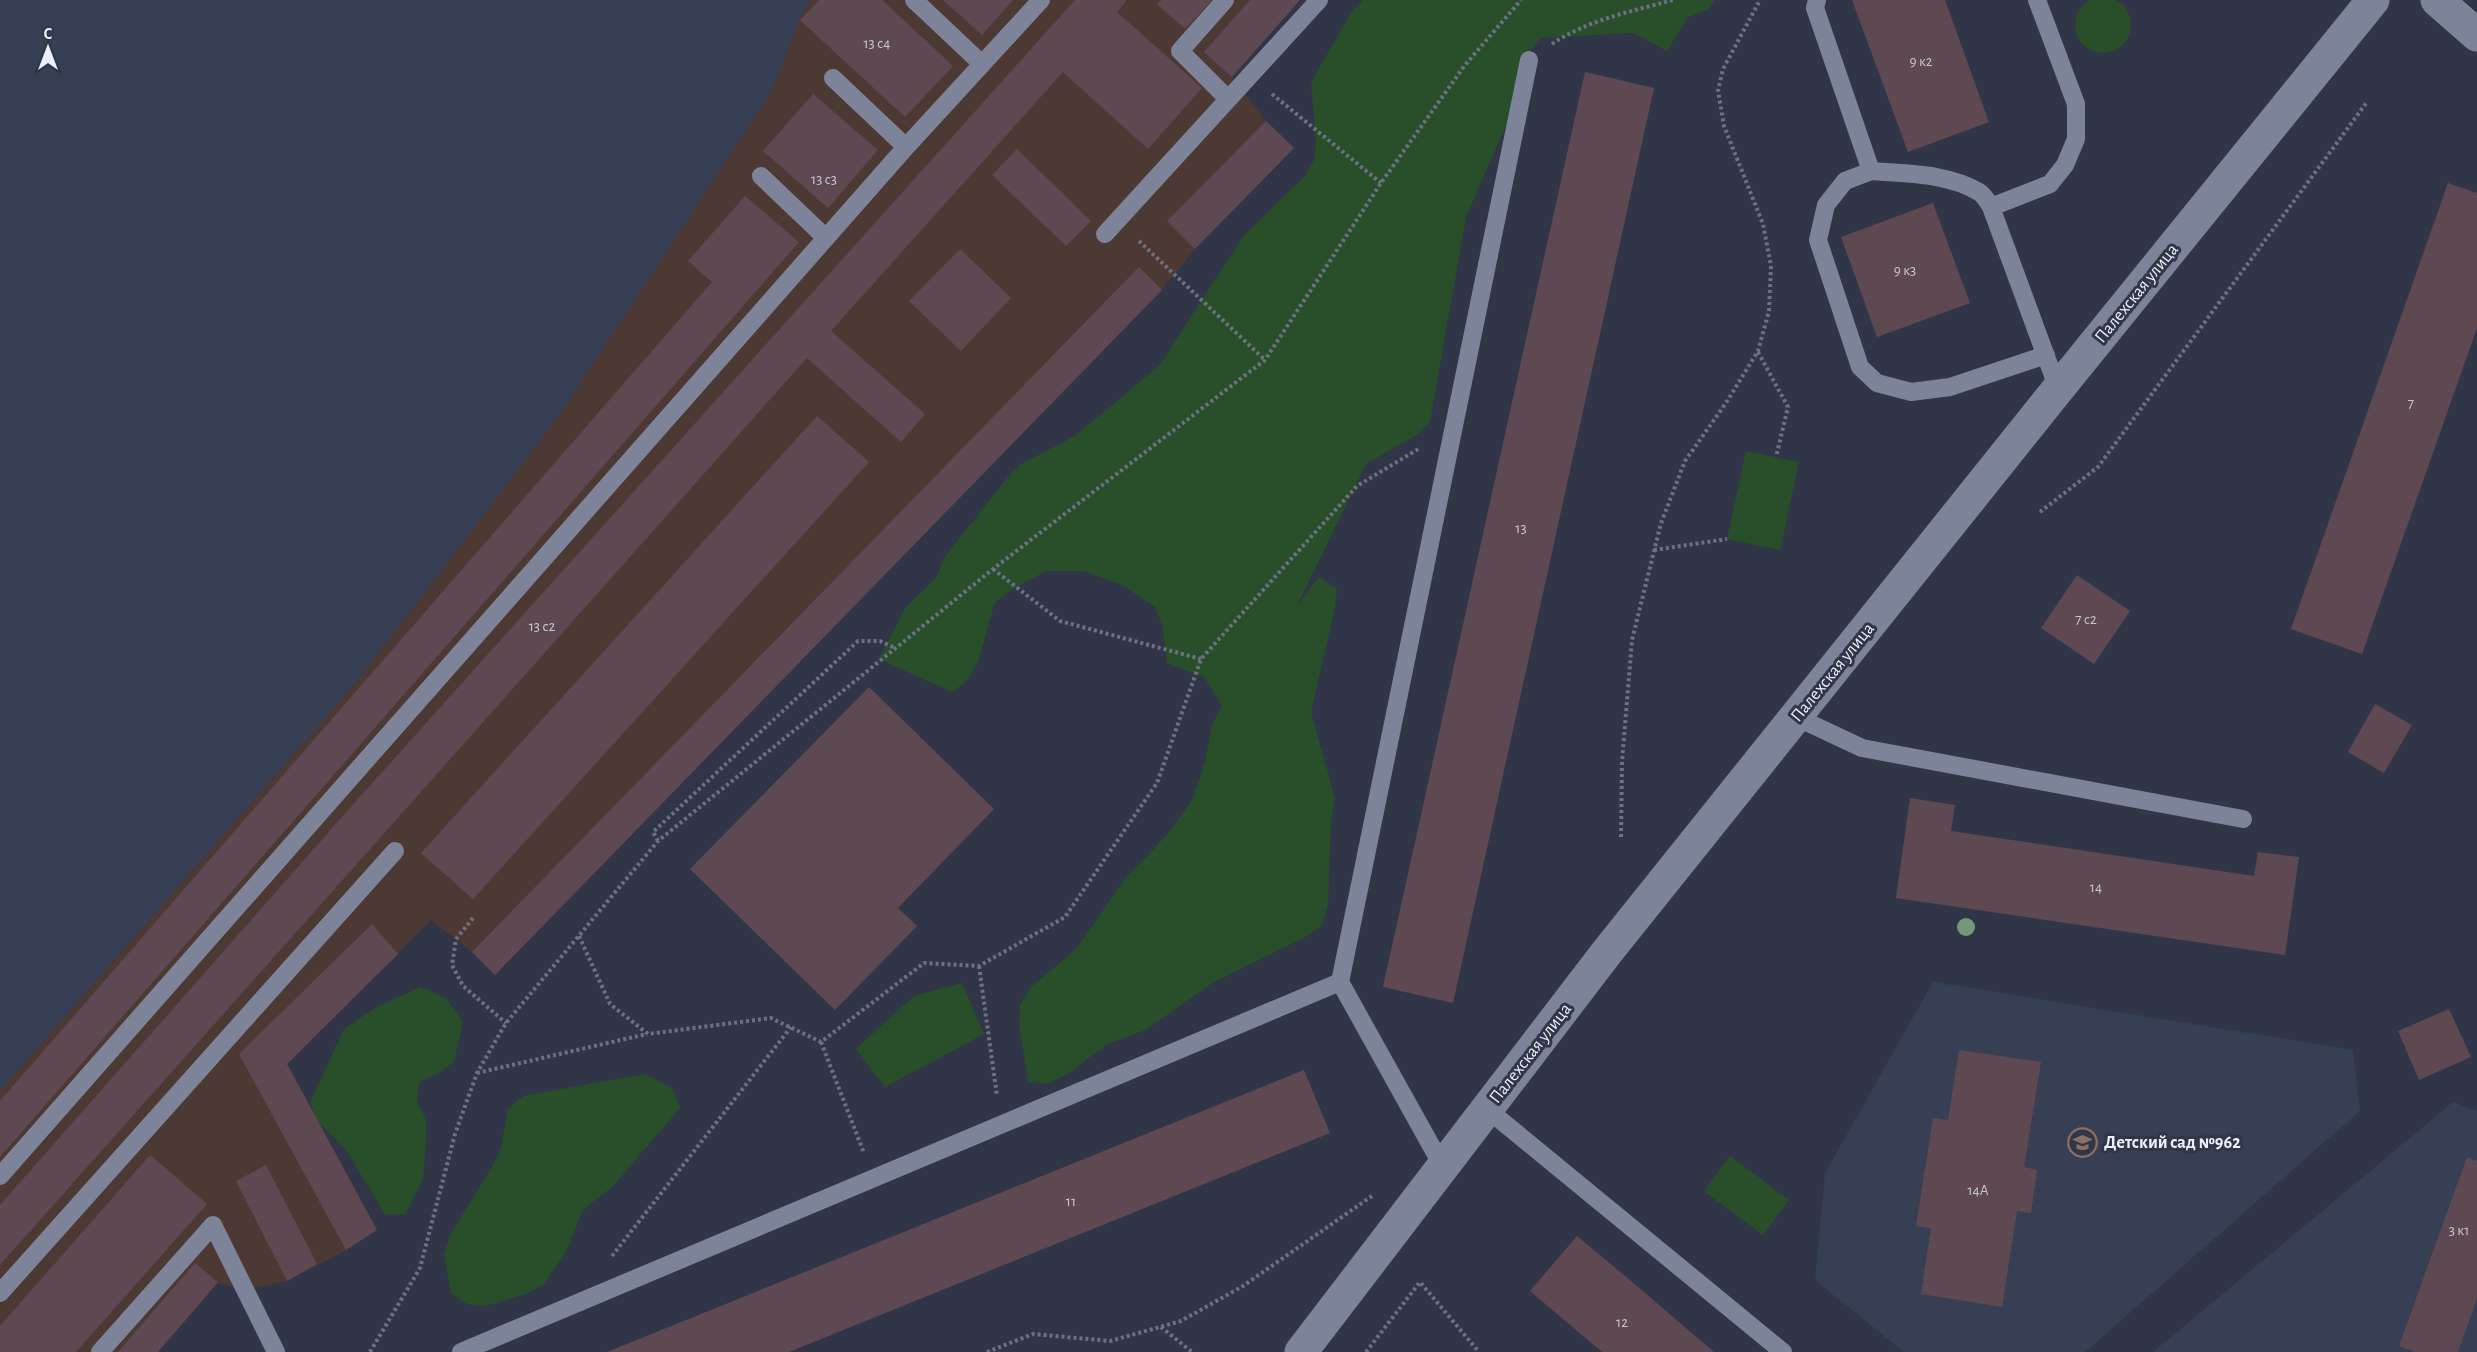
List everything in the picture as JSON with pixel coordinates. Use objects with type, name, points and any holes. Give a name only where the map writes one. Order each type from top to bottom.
[{"type":"street","name":"Палехская улица","points":[[1301,1352],[1607,952],[2373,0]]},
{"type":"street","points":[[2437,0],[2477,35]]},
{"type":"lane","points":[[914,0],[982,64]]},
{"type":"lane","points":[[0,1176],[906,147],[1041,0]]},
{"type":"lane","points":[[1225,0],[1180,51],[1228,99]]},
{"type":"lane","points":[[1105,234],[1319,0]]},
{"type":"lane","points":[[1817,0],[1815,8],[1871,171]]},
{"type":"lane","points":[[1991,207],[2050,184],[2065,165],[2076,138],[2076,104],[2037,0]]},
{"type":"lane","points":[[1443,1167],[1340,982],[1529,60]]},
{"type":"lane","points":[[833,78],[906,147]]},
{"type":"lane","points":[[2046,355],[1950,387],[1911,392],[1877,383],[1860,367],[1818,240],[1826,205],[1845,182],[1871,171],[1917,174],[1952,181],[1982,193],[1991,207],[2046,355],[2058,389]]},
{"type":"lane","points":[[761,176],[826,238]]},
{"type":"lane","points":[[1796,717],[1862,748],[2243,819]]},
{"type":"lane","points":[[0,1293],[396,851]]},
{"type":"lane","points":[[461,1352],[1340,982]]},
{"type":"lane","points":[[1487,1109],[1783,1352]]},
{"type":"lane","points":[[100,1352],[213,1225],[276,1352]]},
{"type":"path","points":[[370,1352],[420,1268],[455,1134],[477,1073],[506,1023],[658,841],[993,569],[1265,360],[1381,183],[1465,65],[1521,0]]},
{"type":"path","points":[[1529,60],[1567,33],[1618,15],[1673,0]]},
{"type":"path","points":[[1621,837],[1622,762],[1632,640],[1661,523],[1685,461],[1726,403],[1758,351],[1769,311],[1771,266],[1763,224],[1724,126],[1718,91],[1723,69],[1761,0]]},
{"type":"path","points":[[1250,76],[1381,183]]},
{"type":"path","points":[[2040,512],[2098,467],[2367,102]]},
{"type":"path","points":[[1117,219],[1265,360]]},
{"type":"path","points":[[1758,351],[1788,407],[1776,457]]},
{"type":"path","points":[[820,1042],[924,963],[979,966],[1065,917],[1157,783],[1201,659],[1357,486],[1454,428]]},
{"type":"path","points":[[1654,549],[1727,539]]},
{"type":"path","points":[[993,569],[1060,621],[1201,659]]},
{"type":"path","points":[[658,841],[653,832],[858,640],[880,640],[895,648]]},
{"type":"path","points":[[473,918],[456,939],[452,965],[463,986],[506,1023]]},
{"type":"path","points":[[579,936],[610,1004],[648,1034]]},
{"type":"path","points":[[979,966],[1002,1125]]},
{"type":"path","points":[[477,1073],[648,1034],[771,1018],[820,1042],[874,1178]]},
{"type":"path","points":[[610,1259],[791,1027]]},
{"type":"path","points":[[987,1352],[1033,1334],[1110,1341],[1181,1321],[1243,1286],[1379,1191]]},
{"type":"path","points":[[1366,1352],[1420,1282],[1479,1352]]},
{"type":"path","points":[[1161,1327],[1192,1352]]},
{"type":"shaded area","points":[[0,0],[810,0],[771,92],[559,416],[354,685],[0,1091]]},
{"type":"shaded area","points":[[810,0],[1300,0],[1232,77],[1266,121],[1294,148],[1195,249],[1162,290],[495,975],[472,952],[431,920],[287,1064],[377,1230],[346,1250],[287,1281],[245,1290],[218,1283],[158,1352],[0,1352],[0,1091],[354,685],[559,416],[771,92]]},
{"type":"shaded area","name":"Детский сад №962","points":[[1933,982],[2353,1050],[2360,1111],[2085,1352],[1904,1352],[1815,1280],[1825,1173]]},
{"type":"shaded area","points":[[2453,1102],[2477,1111],[2477,1352],[2153,1352]]},
{"type":"green space","points":[[2103,-3],[2114,-1],[2123,5],[2129,14],[2131,25],[2129,36],[2123,45],[2114,51],[2103,53],[2092,51],[2083,45],[2077,36],[2075,25],[2077,14],[2083,5],[2092,-1]]},
{"type":"green space","points":[[1363,0],[1715,0],[1707,10],[1688,17],[1667,51],[1633,33],[1540,38],[1528,54],[1524,96],[1504,130],[1466,217],[1430,422],[1416,435],[1366,464],[1297,606],[1319,577],[1337,589],[1335,608],[1311,712],[1335,799],[1331,820],[1328,904],[1322,925],[1307,936],[1214,982],[1145,1030],[1106,1045],[1069,1073],[1047,1084],[1028,1081],[1019,1025],[1020,1005],[1030,988],[1077,948],[1123,881],[1168,834],[1192,800],[1205,762],[1212,724],[1222,706],[1204,677],[1167,663],[1162,625],[1155,607],[1122,585],[1084,571],[1046,571],[1011,590],[995,602],[978,662],[968,680],[952,692],[879,659],[906,607],[936,578],[944,558],[1007,478],[1021,464],[1075,436],[1159,366],[1244,235],[1305,176],[1314,160],[1316,141],[1311,82],[1351,13]]},
{"type":"green space","points":[[1746,451],[1799,462],[1780,550],[1727,539]]},
{"type":"green space","points":[[962,983],[984,1034],[885,1087],[856,1049],[914,996]]},
{"type":"green space","points":[[421,987],[447,999],[463,1022],[454,1062],[437,1074],[419,1082],[417,1101],[426,1120],[423,1179],[405,1215],[385,1214],[344,1147],[315,1120],[311,1100],[344,1029],[377,1007]]},
{"type":"green space","points":[[645,1074],[673,1089],[680,1108],[613,1186],[582,1211],[567,1250],[544,1284],[526,1294],[486,1306],[467,1304],[451,1293],[444,1254],[450,1235],[492,1167],[501,1148],[508,1109],[523,1096]]},
{"type":"green space","points":[[1730,1156],[1789,1200],[1763,1235],[1704,1191]]},
{"type":"building","points":[[819,0],[882,0],[953,66],[905,117],[800,20]]},
{"type":"building","points":[[943,0],[1013,0],[982,35]]},
{"type":"building","points":[[1075,0],[1127,0],[1117,12],[1202,88],[1148,149],[1063,72],[831,331],[925,414],[901,442],[807,358],[0,1265],[0,1205],[349,809]]},
{"type":"building","points":[[1161,0],[1212,0],[1185,29],[1157,4]]},
{"type":"building","points":[[1250,0],[1300,0],[1232,77],[1204,52]]},
{"type":"building","points":[[1852,0],[1945,0],[1989,122],[1908,152]]},
{"type":"building","points":[[1585,72],[1654,88],[1453,1003],[1383,987]]},
{"type":"building","points":[[813,94],[878,150],[828,208],[763,151]]},
{"type":"building","points":[[1266,121],[1294,148],[1195,249],[1167,221]]},
{"type":"building","points":[[1017,149],[1091,221],[1066,246],[992,175]]},
{"type":"building","points":[[2448,183],[2477,193],[2477,328],[2362,654],[2291,629]]},
{"type":"building","points":[[745,196],[799,242],[0,1157],[0,1101],[712,282],[688,261]]},
{"type":"building","points":[[1933,203],[1970,303],[1877,337],[1841,237]]},
{"type":"building","points":[[960,249],[1011,298],[961,351],[909,301]]},
{"type":"building","points":[[1139,267],[1162,290],[495,975],[472,952]]},
{"type":"building","points":[[817,416],[869,462],[473,899],[421,853]]},
{"type":"building","points":[[2077,575],[2130,611],[2094,664],[2041,628]]},
{"type":"building","points":[[869,687],[994,809],[898,908],[917,926],[835,1010],[690,869]]},
{"type":"building","points":[[2375,704],[2412,725],[2384,773],[2348,752]]},
{"type":"building","points":[[1910,798],[1955,805],[1951,831],[2254,876],[2258,852],[2299,857],[2285,955],[1896,898]]},
{"type":"building","points":[[372,924],[398,954],[287,1064],[377,1230],[346,1250],[239,1054]]},
{"type":"building","points":[[2449,1009],[2471,1057],[2419,1080],[2398,1031]]},
{"type":"building","points":[[1959,1050],[2041,1062],[2024,1167],[2037,1170],[2031,1213],[2017,1211],[2002,1307],[1921,1294],[1931,1228],[1916,1226],[1933,1118],[1948,1120]]},
{"type":"building","points":[[1304,1070],[1330,1133],[789,1352],[607,1352]]},
{"type":"building","points":[[150,1155],[207,1204],[76,1352],[0,1352],[0,1326]]},
{"type":"building","points":[[2467,1157],[2477,1161],[2477,1299],[2458,1352],[2416,1352],[2399,1346]]},
{"type":"building","points":[[266,1165],[317,1264],[287,1281],[236,1181]]},
{"type":"building","points":[[1577,1236],[1714,1352],[1602,1352],[1530,1291]]},
{"type":"building","points":[[195,1263],[218,1282],[158,1352],[118,1352]]},
{"type":"place","name":"Детский сад №962","points":[[2083,1142]]}]
